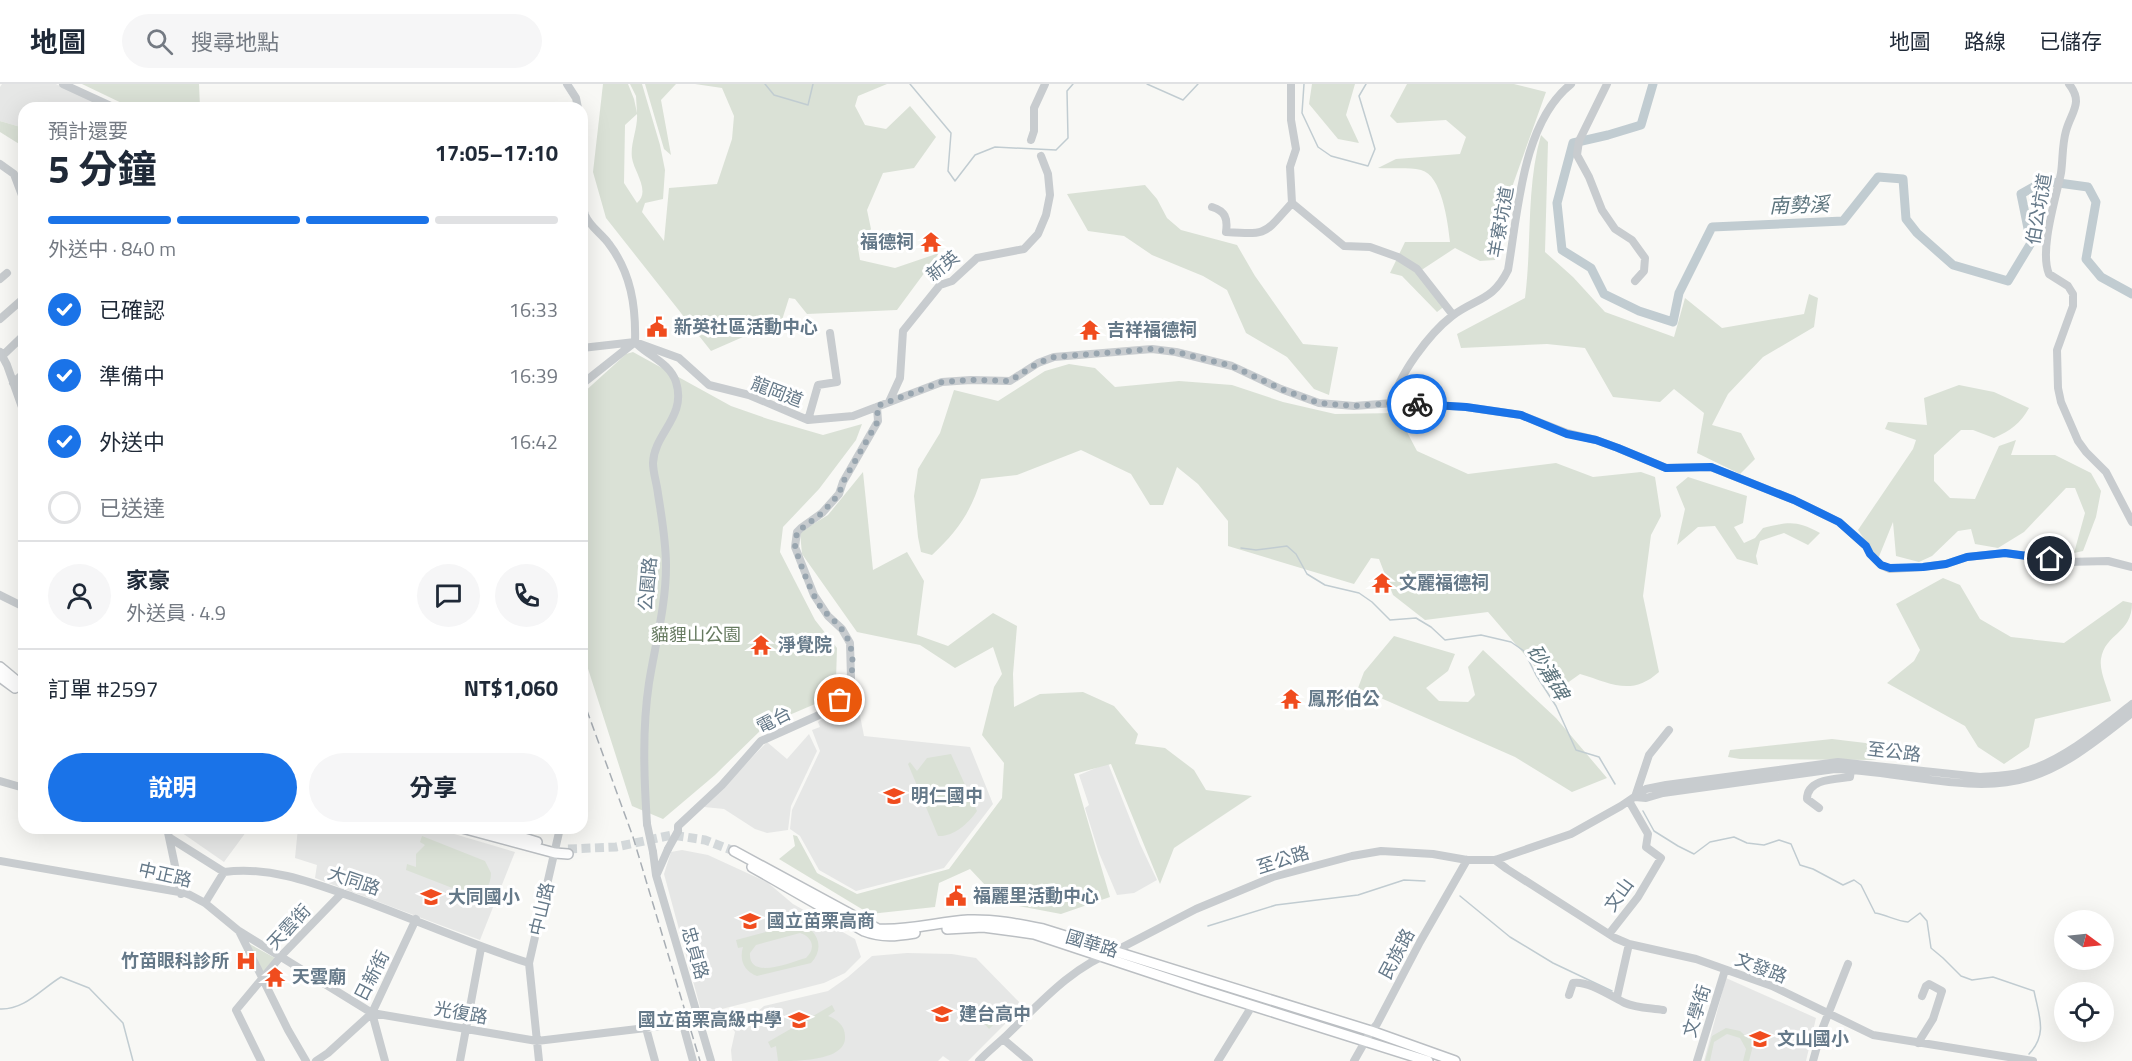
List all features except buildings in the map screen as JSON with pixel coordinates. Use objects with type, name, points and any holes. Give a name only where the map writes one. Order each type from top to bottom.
[{"type":"main road","points":[[1,671],[18,683]]},
{"type":"main road","points":[[1,671],[18,687]]},
{"type":"main road","points":[[487,834],[568,852]]},
{"type":"main road","points":[[508,834],[555,850]]},
{"type":"main road","name":"國華路","points":[[733,853],[878,929],[1006,922],[1043,929],[1371,1031],[1455,1061]]},
{"type":"main road","name":"國華路","points":[[969,923],[1034,934],[1428,1061]]},
{"type":"street","points":[[63,84],[102,102]]},
{"type":"street","points":[[567,84],[577,102]]},
{"type":"street","points":[[1031,140],[1034,131],[1034,108],[1045,84]]},
{"type":"street","points":[[1212,207],[1219,209],[1226,216],[1228,220],[1226,232],[1258,234],[1268,229],[1292,203],[1290,167],[1296,149],[1291,120],[1291,84]]},
{"type":"street","name":"羊寮坑道","points":[[1393,403],[1394,392],[1435,333],[1454,315],[1499,287],[1508,270],[1528,158],[1551,104],[1560,92],[1571,84]]},
{"type":"street","points":[[1607,84],[1579,141],[1578,155],[1606,216],[1615,229],[1632,240],[1645,258],[1644,271],[1635,281]]},
{"type":"street","name":"伯公坑道","points":[[2069,84],[2074,90],[2076,111],[2066,131],[2061,173],[2049,228],[2046,268],[2049,274],[2068,286],[2073,294],[2073,306],[2057,350],[2058,388],[2061,402],[2078,441],[2106,472],[2132,522]]},
{"type":"street","name":"新英","points":[[889,402],[900,378],[903,331],[940,285],[952,281],[977,258],[1024,249],[1038,234],[1046,215],[1050,195],[1048,174],[1041,156]]},
{"type":"street","points":[[0,164],[14,174],[18,185]]},
{"type":"street","points":[[1292,203],[1344,246],[1370,247],[1398,257],[1417,269],[1454,315]]},
{"type":"street","points":[[588,220],[615,251],[627,274],[634,302],[635,342],[588,379]]},
{"type":"street","points":[[0,279],[7,273]]},
{"type":"street","points":[[0,320],[18,304]]},
{"type":"street","points":[[808,420],[818,385],[837,382],[830,333]]},
{"type":"street","points":[[18,340],[1,354],[18,397]]},
{"type":"street","name":"龍岡道","points":[[588,347],[635,342],[679,358],[709,385],[749,395],[808,420],[853,416],[942,382],[1010,381],[1038,363],[1054,357],[1152,349],[1176,352],[1232,366],[1290,393],[1319,403],[1354,406],[1393,403],[1466,407],[1521,415],[1567,434],[1596,440],[1618,448],[1666,468],[1711,467],[1794,500],[1839,522],[1866,546],[1870,554],[1881,565],[1890,568],[1935,565],[1967,557],[2005,553],[2066,562],[2108,561],[2132,567]]},
{"type":"street","name":"公園路","points":[[635,342],[649,356],[667,366],[675,380],[679,395],[677,409],[653,462],[666,549],[666,568],[662,610],[646,707],[644,781],[647,824],[652,852]]},
{"type":"street","points":[[13,383],[18,378]]},
{"type":"street","name":"電台","points":[[656,875],[678,831],[678,826],[684,818],[722,785],[761,741],[828,711],[845,694],[851,678],[850,643],[842,629],[828,616],[814,595],[795,547],[795,538],[801,528],[822,513],[839,494],[843,482],[878,421],[877,406]]},
{"type":"street","points":[[0,595],[18,604]]},
{"type":"street","name":"至公路","points":[[2107,729],[2132,704]]},
{"type":"street","name":"至公路","points":[[979,1061],[1067,977],[1102,956],[1196,909],[1273,877],[1343,858],[1393,851],[1433,854],[1467,860],[1495,860],[1571,834],[1646,789],[1666,785],[1835,769],[1980,777],[2025,772],[2052,764],[2132,712]]},
{"type":"street","points":[[1632,799],[1649,755],[1669,730]]},
{"type":"street","name":"至公路","points":[[1778,773],[1838,762],[1918,774]]},
{"type":"street","points":[[1819,808],[1807,799],[1810,787],[1816,783],[1850,777],[1851,770]]},
{"type":"street","points":[[0,781],[18,786]]},
{"type":"street","name":"文山","points":[[1609,934],[1638,897],[1661,858],[1646,847],[1648,834],[1632,799]]},
{"type":"street","points":[[168,834],[181,894]]},
{"type":"street","points":[[171,834],[224,872],[205,903]]},
{"type":"street","name":"中山路","points":[[539,1061],[529,963],[559,834]]},
{"type":"street","name":"忠貞路","points":[[652,852],[656,875],[711,1061]]},
{"type":"street","name":"民族路","points":[[1354,1061],[1377,1024],[1467,860]]},
{"type":"street","name":"文發路","points":[[1495,860],[1609,934],[1629,944],[1696,959],[1772,986],[1873,1035],[2033,1061]]},
{"type":"street","name":"中正路","points":[[0,861],[143,885],[190,895],[205,903],[240,931],[262,979],[306,1061]]},
{"type":"street","name":"大同路","points":[[224,872],[235,870],[286,874],[416,920],[481,948],[529,963]]},
{"type":"street","name":"天雲街","points":[[261,1061],[236,1010],[281,956],[342,893]]},
{"type":"street","name":"日新街","points":[[316,1061],[328,1053],[372,1012],[416,920]]},
{"type":"street","name":"光復路","points":[[240,931],[372,1012],[537,1041],[699,1020]]},
{"type":"street","points":[[1617,997],[1629,944]]},
{"type":"street","points":[[460,1061],[481,948]]},
{"type":"street","points":[[1813,1061],[1828,1014],[1848,964]]},
{"type":"street","name":"文學街","points":[[1697,1061],[1725,970]]},
{"type":"street","points":[[1569,995],[1573,983],[1580,981],[1617,997],[1625,1003],[1663,1010]]},
{"type":"street","points":[[1918,1043],[1933,1019],[1942,991],[1929,984],[1922,996]]},
{"type":"street","points":[[1218,1061],[1252,1006]]},
{"type":"street","points":[[372,1012],[385,1061]]},
{"type":"street","points":[[682,1021],[693,1061]]},
{"type":"street","points":[[646,1028],[655,1061]]},
{"type":"street","points":[[1003,1039],[1029,1061]]},
{"type":"shaded area","points":[[2,84],[56,84],[94,102],[18,102],[18,126],[0,121],[0,87]]},
{"type":"shaded area","name":"明仁國中","points":[[856,695],[864,736],[970,747],[993,804],[944,868],[856,891],[819,870],[800,836],[790,829],[792,810],[820,751],[812,730],[820,727],[818,722]]},
{"type":"shaded area","points":[[809,734],[817,751],[791,806],[788,830],[767,833],[755,829],[724,809],[704,807],[767,742],[787,759]]},
{"type":"shaded area","points":[[1108,763],[1157,880],[1134,893],[1117,895],[1099,853],[1085,808],[1089,805],[1079,775]]},
{"type":"shaded area","points":[[184,834],[245,834],[224,862]]},
{"type":"shaded area","name":"大同國小","points":[[297,834],[454,834],[515,852],[480,940],[315,878],[317,865],[295,858]]},
{"type":"shaded area","name":"國立苗栗高商","points":[[682,850],[708,855],[767,882],[793,904],[855,939],[861,957],[845,973],[824,983],[702,1014],[664,874],[671,852]]},
{"type":"shaded area","points":[[907,953],[952,954],[976,958],[1023,1006],[968,1061],[950,1061],[943,1056],[938,1061],[732,1061],[731,1050],[735,1032],[726,1019],[745,1011],[756,1013],[764,1006],[828,991],[872,956]]},
{"type":"shaded area","name":"文山國小","points":[[1726,978],[1816,1018],[1806,1061],[1704,1061]]},
{"type":"green space","points":[[82,84],[199,84],[200,102],[120,102]]},
{"type":"green space","points":[[603,84],[628,84],[637,113],[636,96],[630,84],[642,84],[665,170],[663,199],[645,203],[642,212],[664,241],[669,188],[717,184],[732,139],[734,116],[722,88],[695,84],[887,84],[858,96],[855,106],[865,125],[886,129],[910,106],[936,137],[914,168],[883,173],[867,210],[871,229],[858,248],[860,260],[895,268],[939,253],[897,310],[807,314],[795,299],[789,298],[782,320],[711,351],[606,218],[593,172]],"holes":[[[637,114],[632,147],[633,163],[642,187],[641,198],[637,203],[624,183],[625,125]]]},
{"type":"green space","points":[[645,84],[676,84],[661,100],[671,155],[664,149]]},
{"type":"green space","points":[[1312,84],[1355,84],[1346,115],[1359,143],[1338,139],[1309,104]]},
{"type":"green space","points":[[1407,84],[1514,84],[1546,92],[1511,190],[1495,260],[1480,261],[1455,248],[1420,271],[1446,305],[1437,312],[1402,276],[1390,273],[1405,242],[1450,242],[1439,190],[1428,174],[1421,170],[1378,168],[1396,159],[1460,154],[1466,137],[1446,120],[1397,123],[1390,116]]},
{"type":"green space","points":[[0,121],[18,126],[18,143],[0,132]]},
{"type":"green space","points":[[1541,135],[1548,142],[1545,252],[1573,277],[1605,312],[1674,337],[1685,298],[1722,328],[1804,314],[1809,294],[1818,298],[1814,327],[1763,357],[1728,394],[1712,425],[1741,433],[1755,459],[1740,474],[1697,453],[1704,413],[1674,389],[1660,402],[1613,397],[1585,348],[1547,344],[1461,348],[1457,334],[1525,298],[1531,195]]},
{"type":"green space","points":[[1145,185],[1157,199],[1167,218],[1181,230],[1237,245],[1255,276],[1303,344],[1338,347],[1329,395],[1314,389],[1287,357],[1246,333],[1227,290],[1203,276],[1152,255],[1124,236],[1088,231],[1067,194]]},
{"type":"green space","name":"貓貍山公園","points":[[633,352],[731,406],[768,419],[823,435],[862,424],[856,440],[819,489],[783,527],[780,552],[815,620],[837,648],[836,680],[815,704],[766,725],[715,775],[663,819],[632,806],[588,669],[588,389],[626,354]]},
{"type":"green space","points":[[1069,364],[1095,368],[1115,387],[1179,381],[1232,385],[1283,402],[1335,414],[1397,413],[1417,451],[1468,474],[1556,463],[1593,477],[1641,472],[1655,477],[1661,516],[1651,535],[1643,596],[1659,672],[1649,680],[1630,686],[1611,684],[1580,674],[1556,691],[1488,612],[1425,620],[1393,595],[1379,559],[1371,558],[1354,584],[1228,546],[1228,521],[1198,484],[1177,467],[1163,505],[1150,505],[1131,474],[1081,450],[1017,475],[981,479],[973,502],[956,530],[932,555],[921,552],[914,496],[918,469],[940,433],[954,390],[998,401],[1045,371]]},
{"type":"green space","points":[[1959,385],[1994,392],[2029,408],[2015,426],[1994,438],[1973,430],[1961,430],[1934,455],[1934,481],[1950,498],[1975,499],[1999,446],[2016,440],[2011,455],[2055,455],[2091,473],[2101,491],[2096,517],[2083,551],[2074,553],[2085,513],[2075,488],[2066,488],[2024,532],[1998,548],[1975,544],[1971,529],[1958,531],[1932,556],[1919,562],[1896,556],[1893,522],[1878,559],[1858,530],[1913,449],[1916,440],[1885,429],[1888,422],[1927,425],[1924,398]]},
{"type":"green space","points":[[863,472],[873,570],[907,552],[924,581],[917,635],[948,646],[993,613],[1017,626],[1013,674],[1014,707],[1040,694],[1083,692],[1114,706],[1138,734],[1135,744],[1165,748],[1194,770],[1206,790],[1252,796],[1174,848],[1160,884],[1111,764],[1074,774],[1110,897],[1061,914],[1002,903],[970,869],[939,883],[935,907],[870,914],[779,859],[795,846],[793,835],[797,836],[817,873],[857,894],[949,869],[1002,798],[1004,763],[982,735],[994,687],[1002,674],[993,647],[955,668],[920,645],[857,632],[802,554],[800,532],[828,515]]},
{"type":"green space","points":[[1688,477],[1747,496],[1743,523],[1734,527],[1744,543],[1755,538],[1763,528],[1786,524],[1798,524],[1820,533],[1808,545],[1784,533],[1760,541],[1756,556],[1758,565],[1737,559],[1715,526],[1698,527],[1677,545],[1685,509],[1676,487]]},
{"type":"green space","points":[[1943,578],[1960,585],[1980,619],[2011,637],[2064,643],[2123,601],[2132,603],[2128,621],[2103,650],[2101,659],[2102,674],[2111,701],[2035,719],[2029,747],[2004,764],[1978,747],[1965,726],[1887,683],[1914,661],[1920,650],[1896,604]]},
{"type":"green space","points":[[1394,636],[1455,654],[1448,671],[1426,688],[1439,701],[1468,702],[1475,695],[1468,667],[1483,650],[1556,718],[1607,778],[1572,792],[1515,757],[1358,688],[1364,672]]},
{"type":"green space","points":[[1832,739],[1874,744],[1876,760],[1728,757],[1730,750]]},
{"type":"green space","points":[[951,754],[977,811],[960,829],[944,836],[938,836],[908,764],[910,762],[917,771],[927,758]]},
{"type":"green space","points":[[422,836],[485,861],[491,873],[486,888],[473,896],[406,870],[407,864],[416,867],[416,854],[425,845],[420,842]]},
{"type":"green space","points":[[815,919],[817,927],[811,930],[817,938],[818,950],[811,963],[757,976],[744,964],[743,947],[738,948],[736,940]],"holes":[[[800,933],[812,944],[811,951],[806,958],[781,966],[763,968],[751,961],[750,953],[756,945]]]},
{"type":"green space","points":[[246,942],[275,958],[263,973]]},
{"type":"green space","points":[[832,1005],[835,1011],[828,1016],[840,1023],[844,1029],[844,1044],[830,1055],[820,1058],[778,1061],[776,1046],[771,1048],[768,1042]]},
{"type":"green space","points":[[998,1005],[1006,1013],[989,1029],[981,1020]]},
{"type":"green space","points":[[1726,1028],[1740,1031],[1749,1039],[1751,1032],[1756,1034],[1749,1061],[1743,1061],[1746,1049],[1740,1038],[1727,1034],[1714,1042],[1710,1061],[1705,1061],[1712,1036]]},
{"type":"waterway","name":"南勢溪","points":[[765,84],[774,95],[808,105],[813,84]]},
{"type":"waterway","name":"南勢溪","points":[[910,84],[951,133],[948,171],[955,181],[975,155],[995,147],[1056,150],[1068,138],[1067,91],[1073,84]]},
{"type":"waterway","name":"南勢溪","points":[[1147,84],[1183,100],[1198,84]]},
{"type":"waterway","name":"南勢溪","points":[[1304,84],[1302,113],[1318,147],[1331,156],[1368,166],[1375,149],[1359,96],[1366,84]]},
{"type":"waterway","name":"南勢溪","points":[[1653,84],[1641,125],[1573,143],[1557,203],[1562,250],[1591,268],[1604,294],[1639,311],[1673,322],[1679,293],[1712,227],[1843,221],[1878,177],[1903,179],[1906,219],[1917,233],[1953,265],[2008,281],[2031,243],[2021,194],[2044,181],[2088,187],[2096,202],[2086,259],[2101,277],[2132,294]]},
{"type":"waterway","name":"砂溝碑","points":[[1241,548],[1256,550],[1287,546],[1296,554],[1307,574],[1325,585],[1359,593],[1390,620],[1416,618],[1431,627],[1445,640],[1481,635],[1511,642],[1524,651],[1556,706],[1576,750],[1599,757],[1615,784]]},
{"type":"waterway","name":"砂溝碑","points":[[1643,811],[1654,831],[1694,854],[1710,842],[1734,837],[1747,843],[1764,845],[1779,840],[1791,844],[1800,865],[1813,869],[1843,885],[1854,880],[1861,885],[1875,913],[1908,922],[1920,913],[1927,921],[1931,948],[1961,976],[1972,980],[1993,977],[2034,991],[2040,1017],[2040,1032],[2035,1047],[2029,1054]]},
{"type":"waterway","points":[[1208,926],[1276,905],[1358,895],[1404,880],[1425,881]]},
{"type":"waterway","points":[[1460,896],[1510,937],[1553,963],[1612,991]]},
{"type":"waterway","points":[[0,1009],[25,1002],[61,977],[89,988],[123,1023],[133,1061]]},
{"type":"tunnel","points":[[568,849],[616,847],[672,835],[705,840],[734,851]]},
{"type":"railway","points":[[588,713],[633,837],[700,1061]]},
{"type":"way so far","points":[[840,700],[851,678],[850,643],[842,629],[828,616],[814,595],[795,547],[795,538],[797,532],[830,506],[839,494],[843,482],[878,421],[877,406],[942,382],[1010,381],[1038,363],[1054,357],[1152,349],[1176,352],[1232,366],[1281,389],[1319,403],[1354,406],[1417,404]]},
{"type":"place","name":"福德祠","points":[[931,242]]},
{"type":"place","name":"新英社區活動中心","points":[[657,327]]},
{"type":"place","name":"吉祥福德祠","points":[[1090,330]]},
{"type":"place","name":"文麗福德祠","points":[[1382,583]]},
{"type":"place","name":"淨覺院","points":[[761,645]]},
{"type":"place","name":"鳳形伯公","points":[[1291,699]]},
{"type":"place","name":"明仁國中","points":[[894,796]]},
{"type":"place","name":"福麗里活動中心","points":[[956,896]]},
{"type":"place","name":"大同國小","points":[[431,897]]},
{"type":"place","name":"國立苗栗高商","points":[[750,921]]},
{"type":"place","name":"竹苗眼科診所","points":[[246,961]]},
{"type":"place","name":"天雲廟","points":[[275,977]]},
{"type":"place","name":"建台高中","points":[[942,1014]]},
{"type":"place","name":"國立苗栗高級中學","points":[[799,1020]]},
{"type":"place","name":"文山國小","points":[[1760,1039]]},
{"type":"route","points":[[1417,404],[1466,407],[1521,415],[1567,434],[1596,440],[1618,448],[1666,468],[1711,467],[1794,500],[1839,522],[1866,546],[1870,554],[1881,565],[1890,568],[1923,567],[1946,564],[1967,557],[2005,553],[2050,559]]}]
